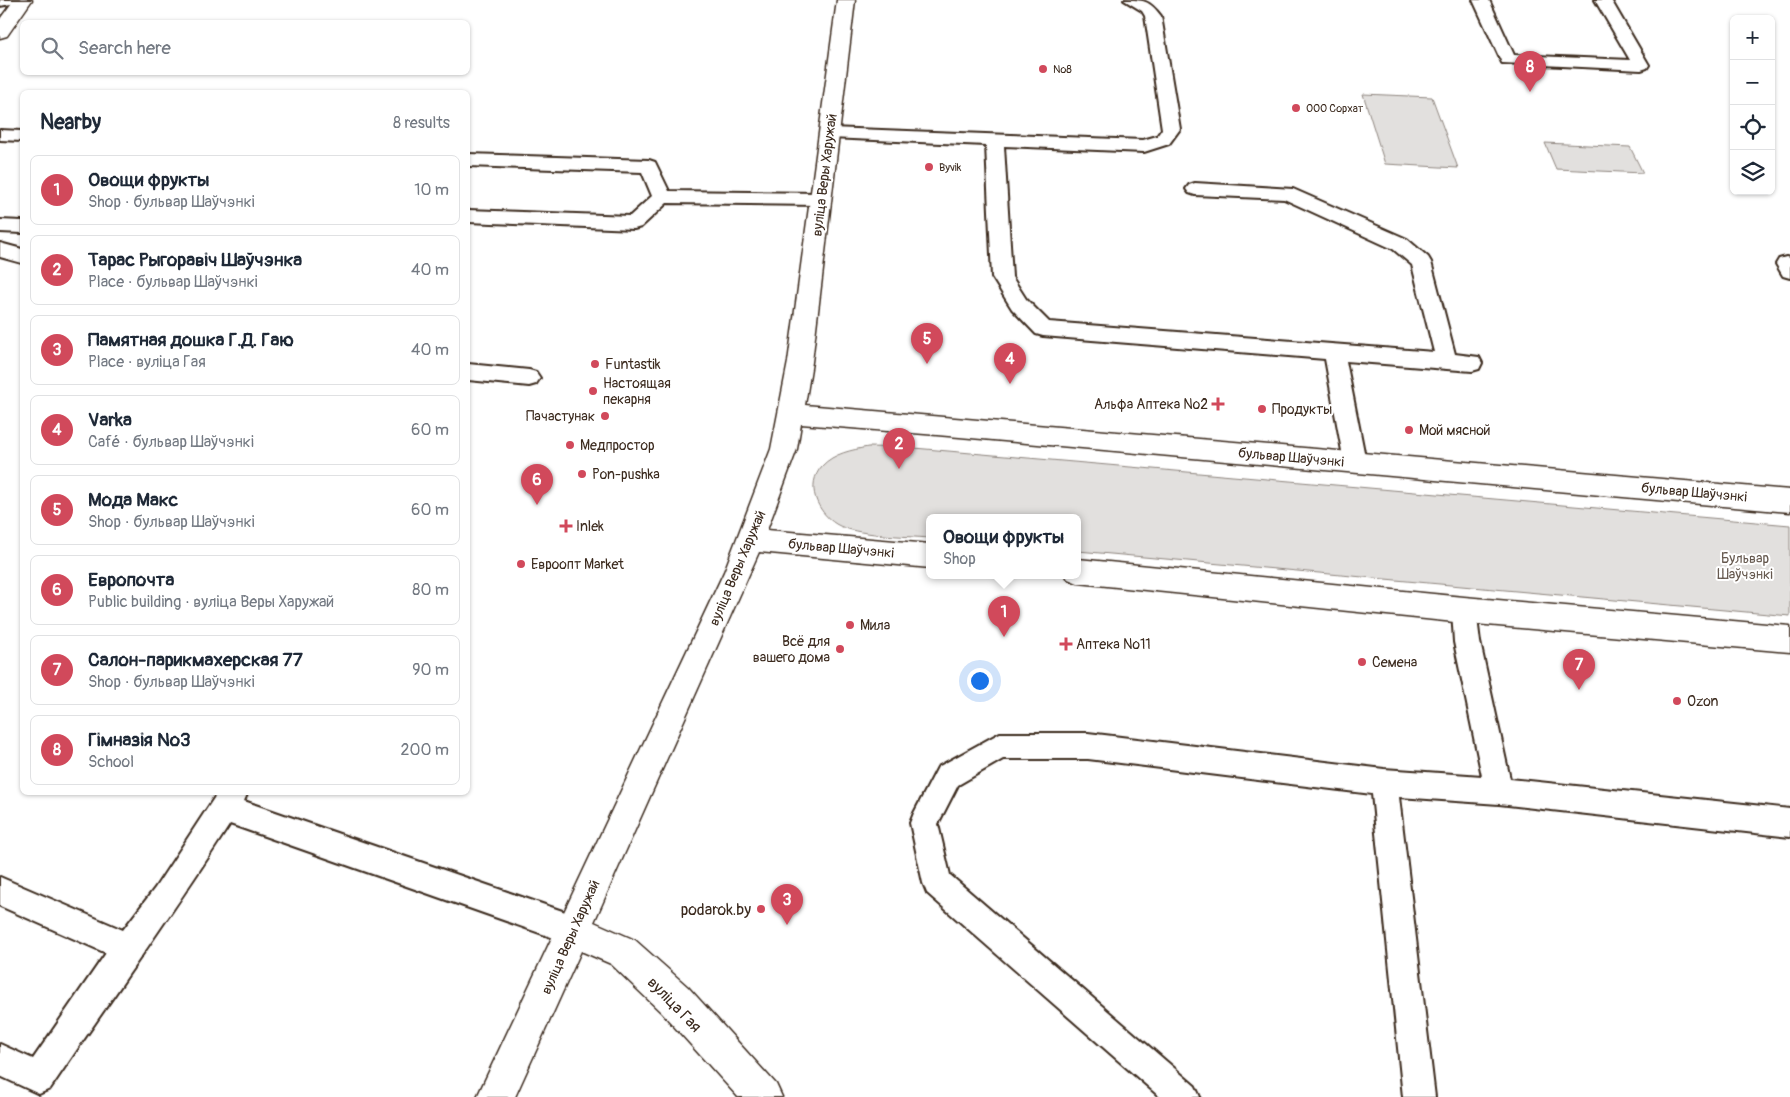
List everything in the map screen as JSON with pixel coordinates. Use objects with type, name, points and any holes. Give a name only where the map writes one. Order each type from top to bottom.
[{"type":"main road","points":[[0,32],[23,0]]},
{"type":"main road","name":"вуліца Веры Харужай","points":[[496,1097],[751,540],[784,449],[792,414],[846,0]]},
{"type":"main road","name":"бульвар Шаўчэнкі","points":[[792,414],[937,425],[1790,501]]},
{"type":"main road","name":"бульвар Шаўчэнкі","points":[[751,540],[926,556]]},
{"type":"main road","points":[[1081,571],[1464,610],[1790,639]]},
{"type":"main road","name":"вуліца Гая","points":[[574,930],[623,952],[675,1000],[762,1097]]},
{"type":"lane","points":[[0,0],[11,0]]},
{"type":"lane","points":[[830,133],[1144,146],[1163,140],[1171,129],[1153,16],[1147,8],[1132,0]]},
{"type":"lane","points":[[1481,0],[1508,60],[1641,65],[1603,0]]},
{"type":"lane","points":[[0,135],[20,136]]},
{"type":"lane","points":[[995,141],[1002,277],[1019,304],[1043,329],[1472,363]]},
{"type":"lane","points":[[470,160],[649,166],[662,197]]},
{"type":"lane","points":[[1195,189],[1287,193],[1400,244],[1421,262],[1446,360]]},
{"type":"lane","points":[[470,216],[634,222],[662,197],[821,200]]},
{"type":"lane","points":[[0,226],[20,227]]},
{"type":"lane","points":[[0,250],[20,255]]},
{"type":"lane","points":[[1790,264],[1786,264],[1790,271]]},
{"type":"lane","points":[[1334,353],[1355,462]]},
{"type":"lane","points":[[470,372],[529,378]]},
{"type":"lane","points":[[1464,610],[1467,642],[1499,791]]},
{"type":"lane","points":[[1184,1097],[937,883],[924,822],[948,776],[1000,746],[1088,746],[1384,782],[1499,791],[1790,823]]},
{"type":"lane","points":[[1384,782],[1419,1097]]},
{"type":"lane","points":[[0,1060],[39,1078],[128,947],[165,898],[229,800],[574,930]]},
{"type":"lane","points":[[0,891],[128,947]]},
{"type":"green space","points":[[1363,94],[1432,97],[1458,168],[1385,164]]},
{"type":"green space","points":[[1545,143],[1630,147],[1643,173],[1556,169]]},
{"type":"green space","name":"Бульвар Шаўчэнкі","points":[[868,447],[914,448],[1790,525],[1790,616],[1081,551],[1081,514],[926,514],[926,538],[881,535],[856,531],[836,524],[823,513],[816,498],[814,481],[822,466],[832,458],[856,449]]},
{"type":"place","name":"№8","points":[[1043,69]]},
{"type":"place","name":"Гімназія №3","points":[[1530,92]]},
{"type":"place","name":"ООО Сорхат","points":[[1296,108]]},
{"type":"place","name":"Byvik","points":[[929,167]]},
{"type":"place","name":"Funtastik","points":[[595,364]]},
{"type":"place","name":"Мода Макс","points":[[927,364]]},
{"type":"place","name":"Varka","points":[[1010,384]]},
{"type":"place","name":"Настоящая пекарня","points":[[593,391]]},
{"type":"place","name":"Альфа Аптека №2","points":[[1218,404]]},
{"type":"place","name":"Продукты","points":[[1262,409]]},
{"type":"place","name":"Пачастунак","points":[[605,416]]},
{"type":"place","name":"Мой мясной","points":[[1409,430]]},
{"type":"place","name":"Медпростор","points":[[570,445]]},
{"type":"place","name":"Тарас Рыгоравіч Шаўчэнка","points":[[899,469]]},
{"type":"place","name":"Pon-pushka","points":[[582,474]]},
{"type":"place","name":"Европочта","points":[[537,505]]},
{"type":"place","name":"Inlek","points":[[566,526]]},
{"type":"place","name":"Евроопт Market","points":[[521,564]]},
{"type":"place","name":"Мила","points":[[850,625]]},
{"type":"place","name":"Овощи фрукты","points":[[1004,637]]},
{"type":"place","name":"Аптека №11","points":[[1066,644]]},
{"type":"place","name":"Всё для вашего дома","points":[[840,649]]},
{"type":"place","name":"Семена","points":[[1362,662]]},
{"type":"place","name":"Салон-парикмахерская 77","points":[[1579,690]]},
{"type":"place","name":"Ozon","points":[[1677,701]]},
{"type":"place","name":"podarok.by","points":[[761,909]]},
{"type":"place","name":"Памятная дошка Г.Д. Гаю","points":[[787,925]]}]
